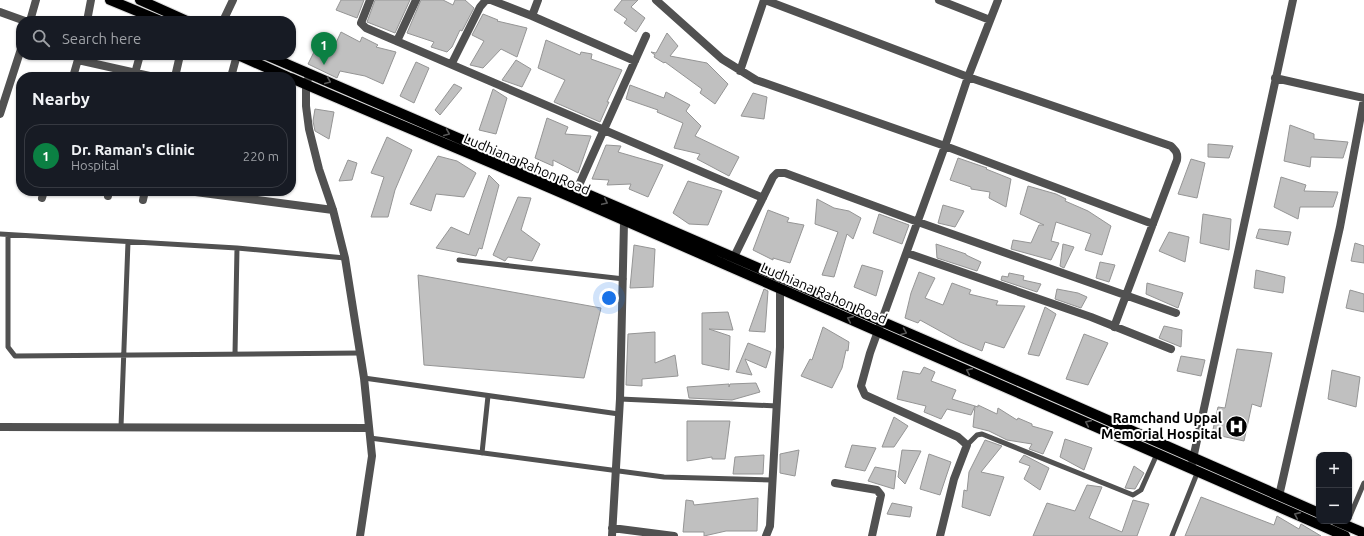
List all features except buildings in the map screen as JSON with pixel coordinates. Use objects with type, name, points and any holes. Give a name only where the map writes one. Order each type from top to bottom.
[{"type":"main road","points":[[110,0],[144,16]]},
{"type":"main road","points":[[140,0],[175,16]]},
{"type":"main road","points":[[249,60],[276,72]]},
{"type":"main road","name":"Ludhiana Rahon Road","points":[[278,60],[310,73],[575,194],[624,222],[780,290],[880,327],[1194,466],[1345,536]]},
{"type":"main road","name":"Ludhiana Rahon Road","points":[[296,80],[575,194],[629,213],[734,257],[880,327],[1157,454],[1279,496],[1316,512]]},
{"type":"main road","points":[[1346,525],[1364,533]]},
{"type":"street","points":[[31,16],[36,0]]},
{"type":"street","points":[[87,16],[91,0]]},
{"type":"street","points":[[225,16],[233,0]]},
{"type":"street","points":[[370,0],[362,18],[363,26],[763,198]]},
{"type":"street","points":[[397,41],[416,0]]},
{"type":"street","points":[[452,63],[480,7],[486,0],[491,0],[532,16],[635,61]]},
{"type":"street","points":[[532,16],[538,0]]},
{"type":"street","points":[[656,0],[722,59],[740,71],[775,87],[945,146],[1153,224]]},
{"type":"street","points":[[740,71],[764,0],[968,77],[1171,146],[1178,154],[1177,160],[1114,327]]},
{"type":"street","points":[[939,0],[990,20]]},
{"type":"street","points":[[940,536],[954,478],[967,445],[958,437],[865,395],[862,392],[863,376],[968,77],[998,0]]},
{"type":"street","points":[[1194,466],[1275,78],[1293,0]]},
{"type":"street","points":[[0,12],[16,18]]},
{"type":"street","points":[[575,194],[646,36]]},
{"type":"street","points":[[0,114],[17,60]]},
{"type":"street","points":[[74,72],[77,60]]},
{"type":"street","points":[[85,60],[125,72]]},
{"type":"street","points":[[136,72],[139,60]]},
{"type":"street","points":[[176,72],[179,60]]},
{"type":"street","points":[[232,72],[236,60]]},
{"type":"street","points":[[310,73],[306,85],[309,129],[318,169],[333,210],[345,258],[364,378],[372,456],[360,536]]},
{"type":"street","points":[[1275,78],[1364,99],[1339,234],[1279,496]]},
{"type":"street","points":[[734,257],[772,178],[777,173],[785,173],[918,222],[1176,313]]},
{"type":"street","points":[[143,200],[144,196]]},
{"type":"street","points":[[220,196],[333,210]]},
{"type":"street","points":[[624,222],[624,278],[620,399],[612,532],[674,536]]},
{"type":"street","points":[[907,252],[1171,349]]},
{"type":"street","points":[[768,536],[770,526],[777,406],[780,290]]},
{"type":"street","points":[[0,427],[369,428]]},
{"type":"street","points":[[835,483],[877,490],[880,492],[881,495],[872,536]]},
{"type":"lane","points":[[0,234],[237,248],[345,258]]},
{"type":"lane","points":[[8,235],[8,347],[11,354],[14,356],[360,353]]},
{"type":"lane","points":[[121,428],[128,242]]},
{"type":"lane","points":[[235,354],[237,248]]},
{"type":"lane","points":[[459,260],[624,278]]},
{"type":"lane","points":[[364,378],[619,414]]},
{"type":"lane","points":[[482,453],[488,396]]},
{"type":"lane","points":[[620,399],[777,406]]},
{"type":"lane","points":[[967,445],[977,435],[982,434],[1133,495],[1141,490],[1157,454]]},
{"type":"lane","points":[[370,438],[686,479],[772,480]]},
{"type":"lane","points":[[1172,536],[1194,466]]},
{"type":"lane","points":[[1346,525],[1364,483]]},
{"type":"place","name":"Dr. Raman's Clinic","points":[[324,65]]},
{"type":"place","name":"Ramchand Uppal Memorial Hospital","points":[[1237,426]]}]
